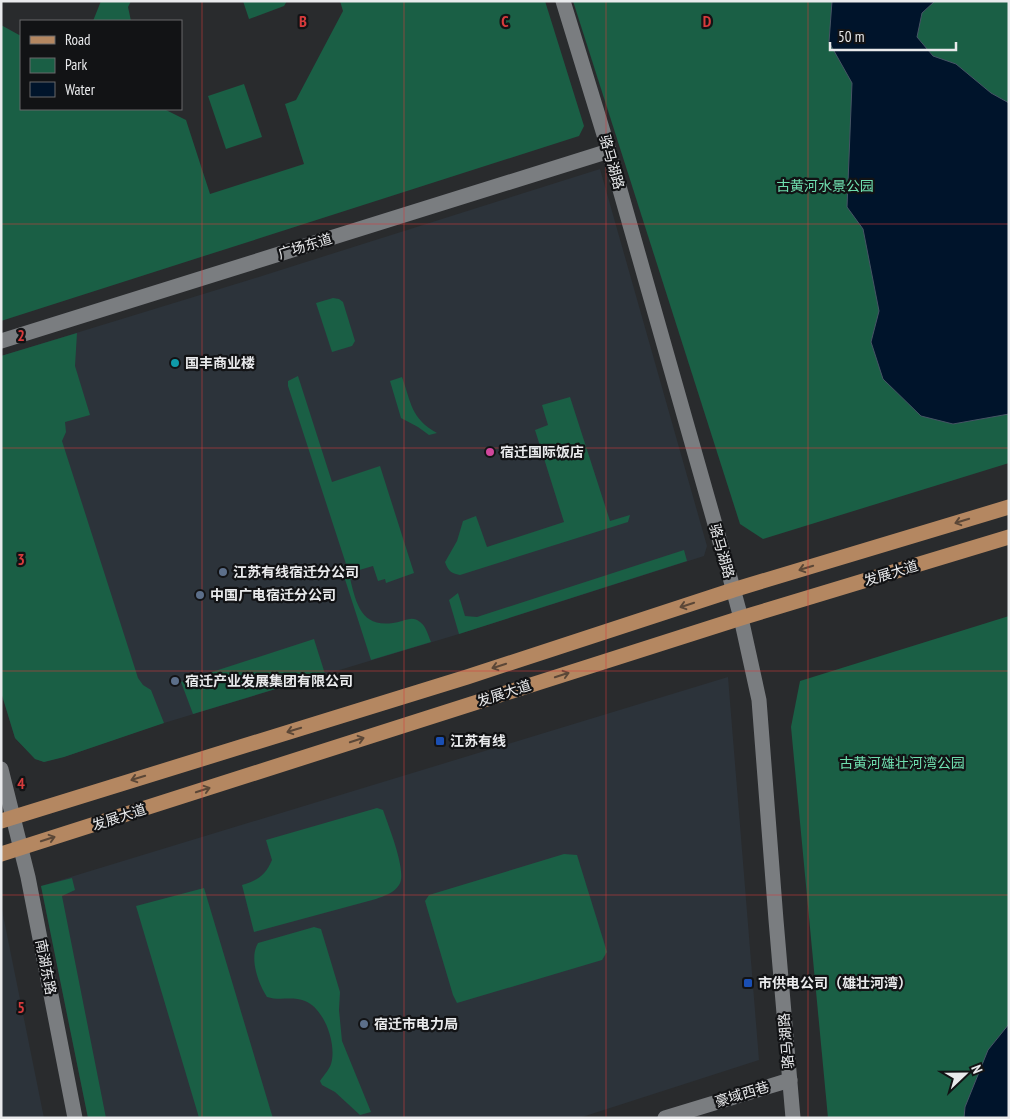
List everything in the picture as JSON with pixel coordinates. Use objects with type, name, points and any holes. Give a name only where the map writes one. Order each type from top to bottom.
[{"type":"main road","name":"发展大道","points":[[7,818],[467,677],[733,590],[1009,507]]},
{"type":"main road","name":"发展大道","points":[[1,854],[741,618],[1009,537]]},
{"type":"street","name":"骆马湖路","points":[[563,1],[609,151],[741,618],[759,700],[794,1118]]},
{"type":"street","name":"广场东道","points":[[1,340],[609,151]]},
{"type":"street","name":"南湖东路","points":[[1,769],[7,818],[21,848],[75,1118]]},
{"type":"street","name":"豪域西巷","points":[[665,1118],[790,1080]]},
{"type":"shaded area","points":[[600,169],[707,546],[704,556],[459,634],[154,726],[64,757],[44,762],[35,759],[15,738],[1,692],[1,356]]},
{"type":"shaded area","points":[[728,677],[759,1060],[579,1118],[88,1118],[41,886]]},
{"type":"shaded area","points":[[1,905],[44,1118],[1,1118]]},
{"type":"green space","points":[[101,1],[131,1],[128,7],[131,20],[93,20]]},
{"type":"green space","points":[[243,1],[287,1],[284,6],[249,19]]},
{"type":"green space","points":[[340,1],[545,1],[584,126],[579,136],[1,321],[1,25],[20,35],[20,110],[166,110],[186,120],[210,194],[304,164],[285,104],[296,100],[343,11]]},
{"type":"green space","name":"古黄河水景公园","points":[[573,1],[1009,1],[1009,463],[763,539],[740,524]]},
{"type":"green space","points":[[244,84],[262,137],[226,149],[208,96]]},
{"type":"green space","points":[[333,298],[343,302],[355,341],[352,346],[332,352],[316,303]]},
{"type":"green space","points":[[77,333],[75,366],[90,415],[65,422],[66,432],[62,441],[138,678],[143,685],[151,690],[164,723],[44,762],[35,759],[15,738],[1,692],[1,356]]},
{"type":"green space","points":[[298,376],[332,482],[380,466],[414,573],[386,583],[385,579],[378,581],[373,566],[349,573],[358,606],[363,614],[378,623],[416,619],[425,628],[431,642],[371,660],[341,567],[346,564],[288,386],[288,381]]},
{"type":"green space","points":[[402,377],[410,402],[417,416],[428,428],[437,433],[429,435],[401,418],[390,381]]},
{"type":"green space","points":[[570,397],[610,521],[630,515],[628,522],[460,575],[449,570],[445,562],[457,541],[463,521],[476,516],[487,547],[564,522],[535,430],[548,425],[542,405]]},
{"type":"green space","points":[[684,550],[687,561],[459,634],[449,600],[458,593],[465,616],[477,617]]},
{"type":"green space","name":"古黄河雄壮河湾公园","points":[[1009,616],[1009,1118],[828,1118],[791,727],[800,681]]},
{"type":"green space","points":[[314,639],[325,674],[193,714],[181,682]]},
{"type":"green space","points":[[377,808],[383,810],[399,860],[401,879],[397,888],[389,894],[376,899],[254,932],[242,885],[260,877],[267,870],[272,860],[266,840]]},
{"type":"green space","points":[[564,854],[577,855],[607,952],[602,960],[457,1003],[425,901],[429,895]]},
{"type":"green space","points":[[72,878],[75,890],[62,896],[106,1118],[88,1118],[41,886]]},
{"type":"green space","points":[[204,888],[273,1118],[199,1118],[136,906]]},
{"type":"green space","points":[[314,927],[321,929],[340,992],[339,1010],[342,1041],[371,1112],[360,1115],[335,1092],[322,1085],[320,1081],[331,1064],[332,1056],[331,1038],[324,1019],[312,1005],[305,1001],[267,997],[258,978],[254,956],[258,943]]},
{"type":"water","points":[[832,1],[935,1],[922,13],[917,37],[933,56],[956,64],[991,93],[1009,103],[1009,414],[953,424],[921,416],[883,379],[871,342],[879,311],[863,229],[847,207],[852,83],[829,42]]},
{"type":"water","points":[[1009,1024],[1009,1118],[964,1118],[965,1107],[988,1050]]},
{"type":"place","name":"国丰商业楼","points":[[175,363]]},
{"type":"place","name":"宿迁国际饭店","points":[[490,452]]},
{"type":"place","name":"江苏有线宿迁分公司","points":[[223,572]]},
{"type":"place","name":"中国广电宿迁分公司","points":[[200,595]]},
{"type":"place","name":"宿迁产业发展集团有限公司","points":[[175,681]]},
{"type":"place","name":"江苏有线","points":[[440,741]]},
{"type":"place","name":"市供电公司（雄壮河湾）","points":[[748,983]]},
{"type":"place","name":"宿迁市电力局","points":[[364,1024]]}]
